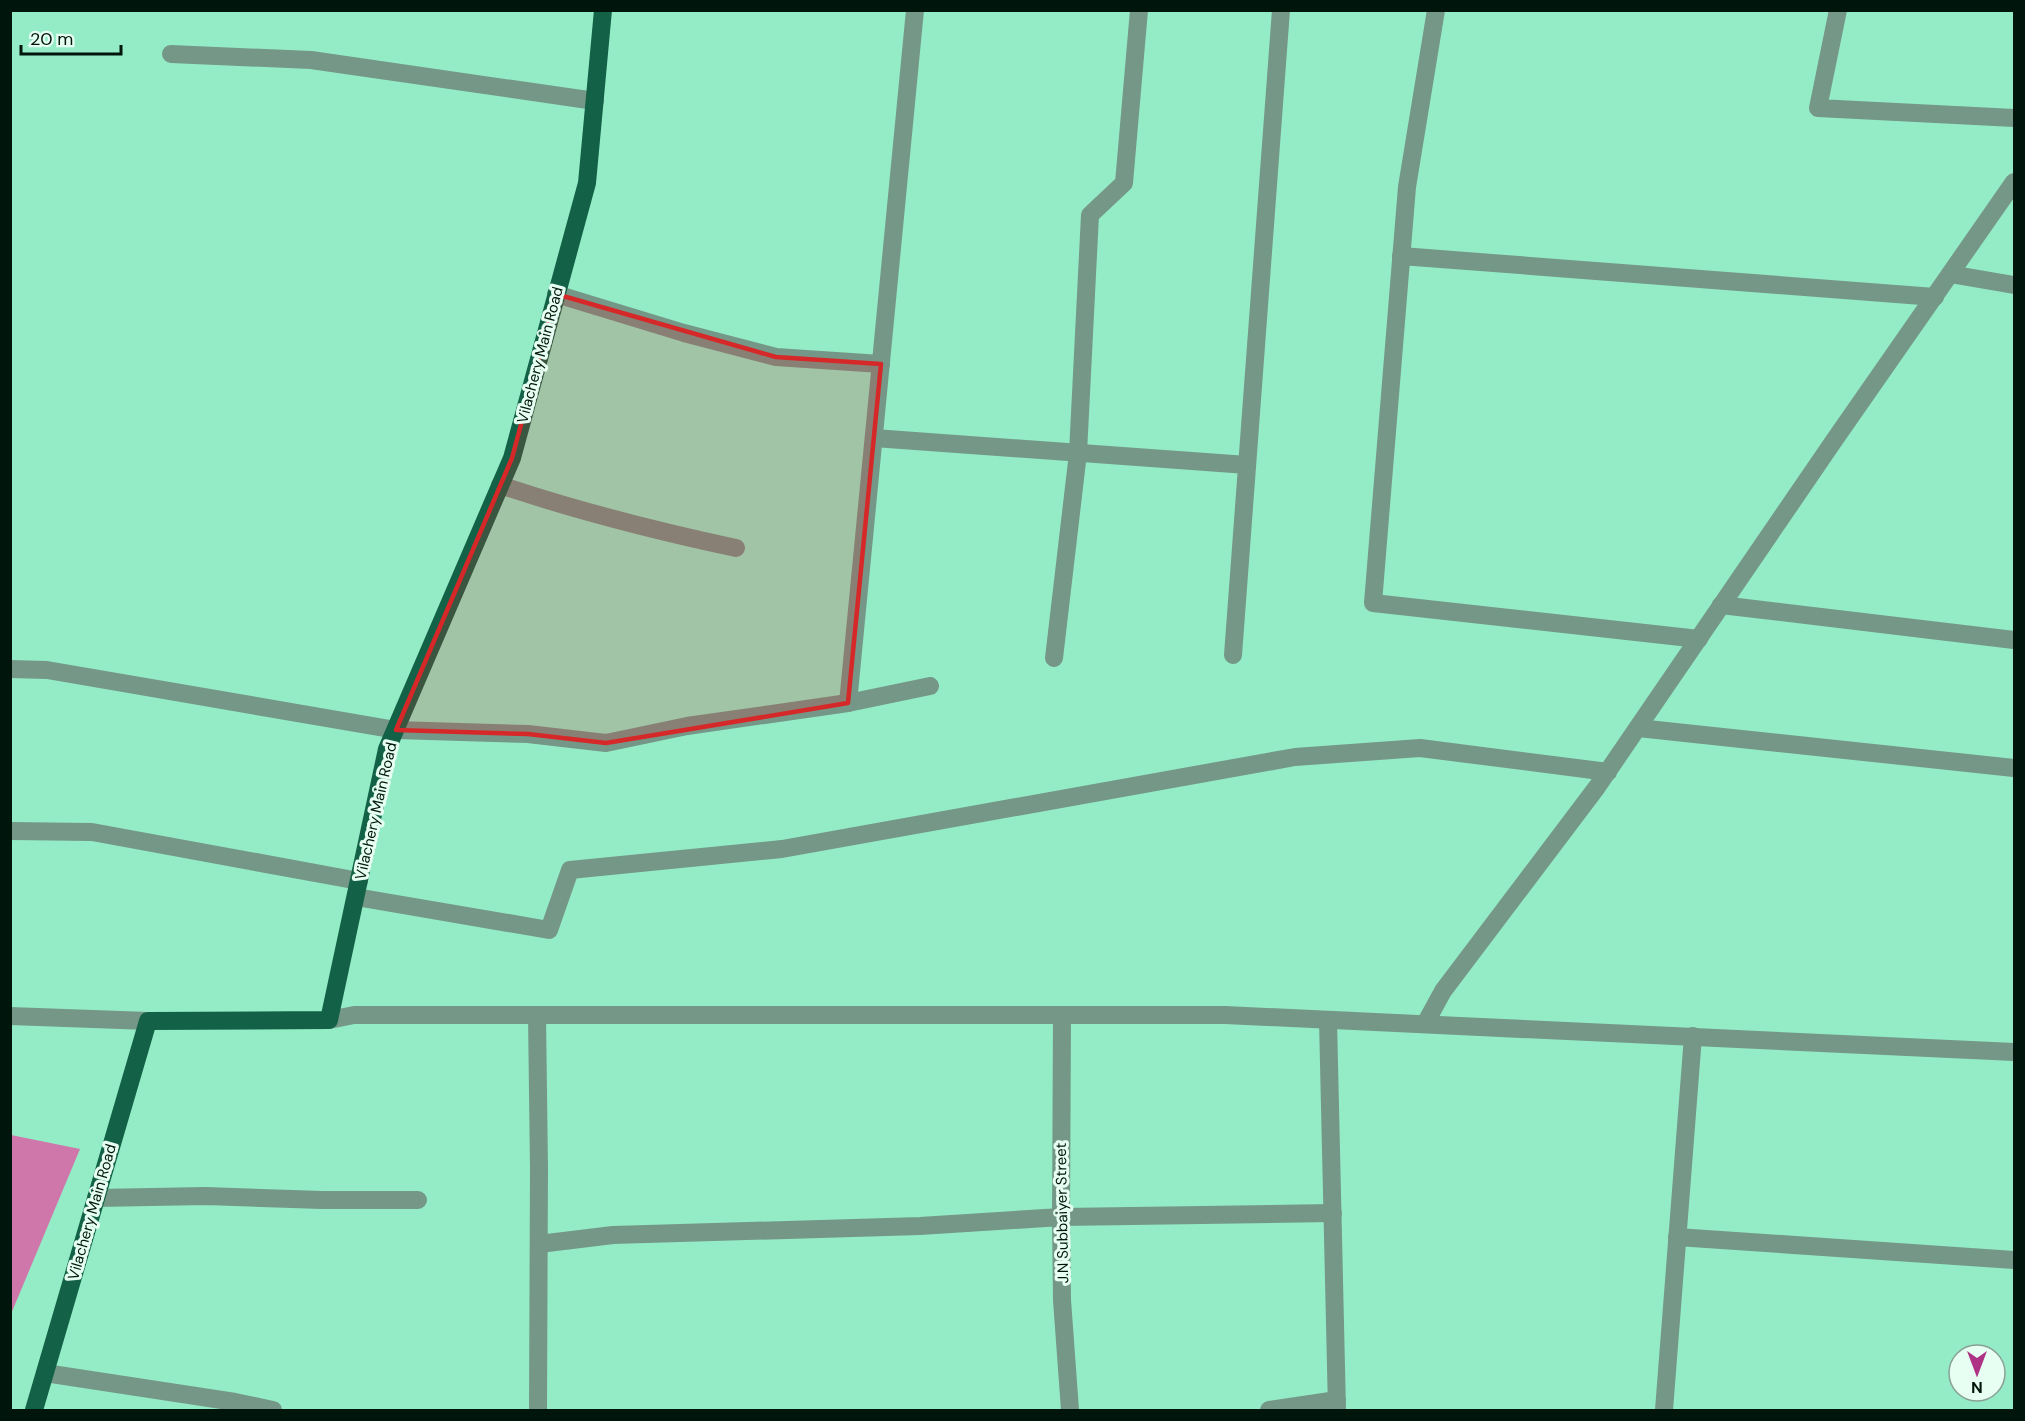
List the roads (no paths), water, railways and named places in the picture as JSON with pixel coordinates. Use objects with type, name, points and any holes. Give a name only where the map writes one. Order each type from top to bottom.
[{"type":"main road","name":"Vilachery Main Road","points":[[329,1020],[387,749],[512,458],[587,183],[603,10]]},
{"type":"main road","points":[[148,1021],[329,1020]]},
{"type":"main road","name":"Vilachery Main Road","points":[[34,1410],[148,1021]]},
{"type":"street","points":[[848,703],[915,10]]},
{"type":"street","points":[[1054,658],[1078,453],[1090,215],[1124,183],[1139,10]]},
{"type":"street","points":[[1233,655],[1281,10]]},
{"type":"street","points":[[1436,10],[1407,187],[1372,603],[1699,639]]},
{"type":"street","points":[[1838,10],[1818,108],[2014,117]]},
{"type":"street","points":[[171,54],[310,60],[595,101]]},
{"type":"street","points":[[1425,1024],[1443,991],[1608,772],[2014,182]]},
{"type":"street","points":[[1401,256],[1935,297]]},
{"type":"street","points":[[1950,274],[2014,285]]},
{"type":"street","points":[[556,294],[684,333],[776,357],[881,364]]},
{"type":"street","points":[[874,438],[1247,465]]},
{"type":"street","points":[[500,485],[580,511],[648,529],[736,548]]},
{"type":"street","points":[[1721,605],[2014,640]]},
{"type":"street","points":[[10,669],[47,670],[396,730],[528,734],[606,743],[687,726],[848,703],[930,686]]},
{"type":"street","points":[[1638,728],[2014,768]]},
{"type":"street","points":[[10,831],[92,832],[549,930],[570,870],[782,849],[1295,757],[1420,748],[1608,772]]},
{"type":"street","points":[[329,1020],[354,1015],[1225,1015],[2014,1052]]},
{"type":"street","points":[[537,1015],[538,1410]]},
{"type":"street","name":"J.N Subbaiyer Street","points":[[1062,1015],[1062,1300],[1070,1410]]},
{"type":"street","points":[[10,1016],[148,1021]]},
{"type":"street","points":[[1269,1410],[1337,1405],[1328,1020]]},
{"type":"street","points":[[1664,1410],[1693,1036]]},
{"type":"street","points":[[96,1198],[206,1196],[322,1200],[418,1200]]},
{"type":"street","points":[[539,1244],[613,1235],[920,1226],[1061,1217],[1333,1214]]},
{"type":"street","points":[[1677,1238],[2014,1260]]},
{"type":"street","points":[[45,1373],[235,1402],[273,1410]]}]
